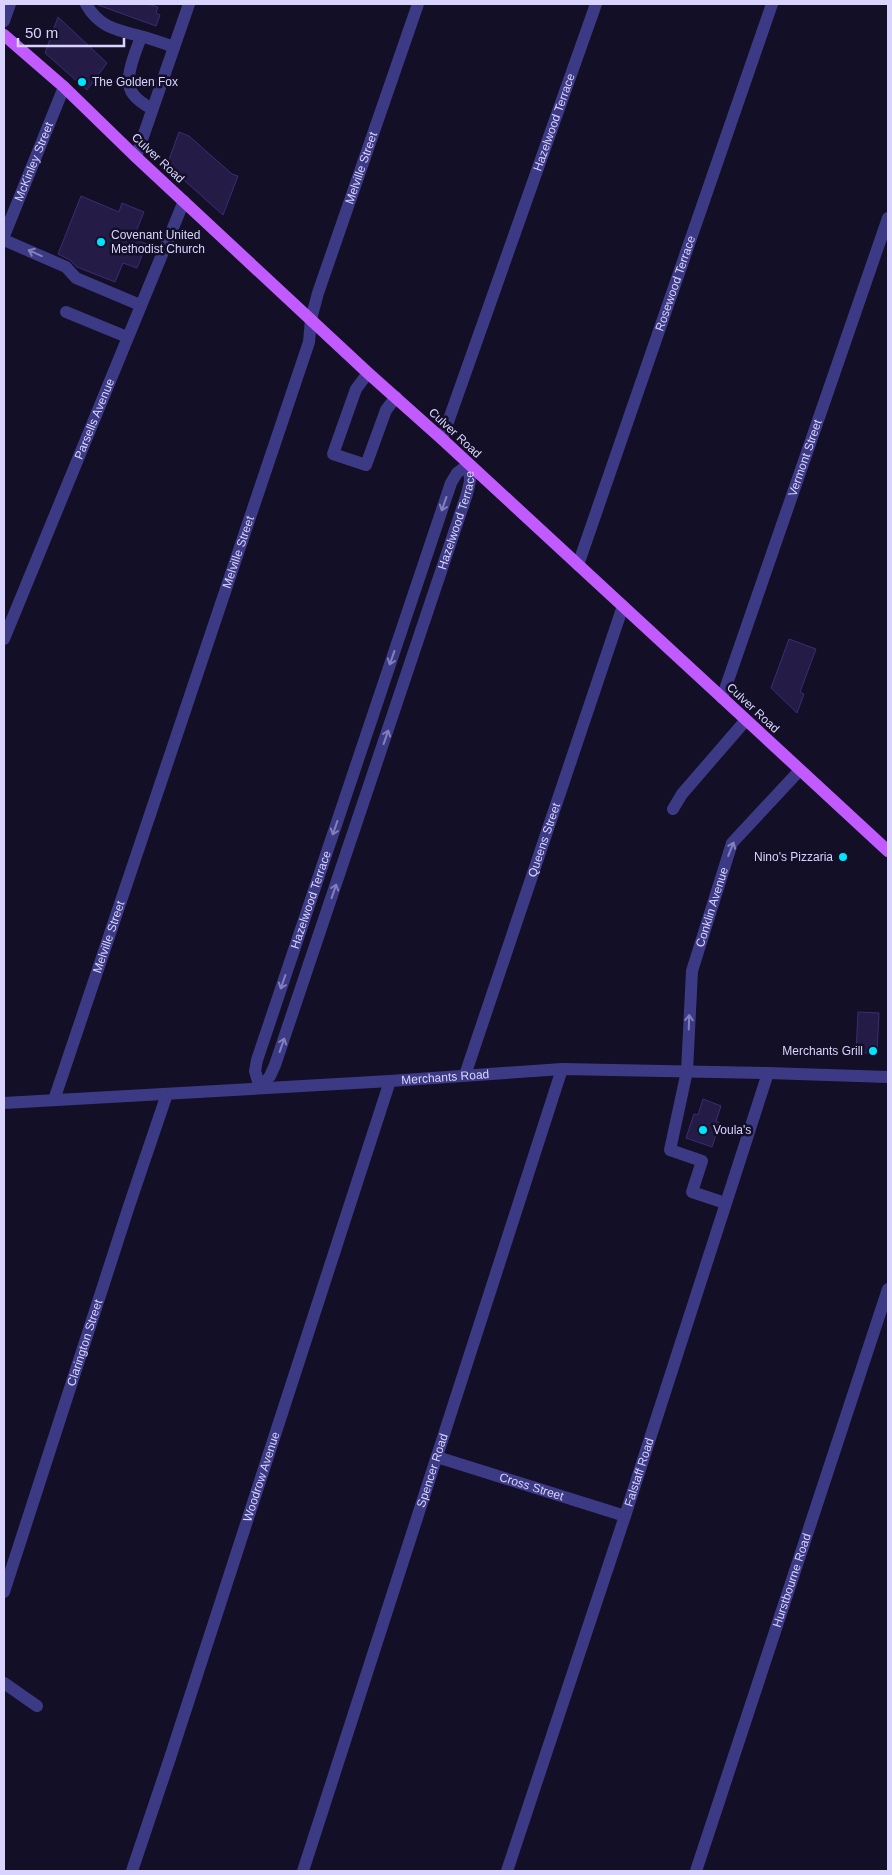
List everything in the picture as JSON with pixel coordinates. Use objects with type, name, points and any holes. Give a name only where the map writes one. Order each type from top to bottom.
[{"type":"main road","name":"Culver Road","points":[[4,35],[64,88],[368,373],[888,851]]},
{"type":"street","points":[[4,21],[10,4]]},
{"type":"street","points":[[86,4],[92,14],[107,26],[174,47]]},
{"type":"street","points":[[136,157],[189,4]]},
{"type":"street","name":"Melville Street","points":[[54,1100],[309,342],[310,319],[418,4]]},
{"type":"street","name":"Hazelwood Terrace","points":[[442,439],[596,4]]},
{"type":"street","name":"Rosewood Terrace","points":[[578,565],[772,4]]},
{"type":"street","points":[[141,36],[130,70],[129,86],[138,100],[152,109]]},
{"type":"street","name":"McKinley Street","points":[[4,236],[64,88]]},
{"type":"street","name":"Parsells Avenue","points":[[4,638],[184,201]]},
{"type":"street","name":"Vermont Street","points":[[722,698],[888,218]]},
{"type":"street","points":[[4,240],[66,267],[76,278],[140,305]]},
{"type":"street","points":[[66,312],[127,337]]},
{"type":"street","points":[[368,373],[356,389],[333,454],[366,466],[386,410],[396,397]]},
{"type":"street","name":"Hazelwood Terrace","points":[[260,1088],[255,1071],[257,1060],[451,483],[456,473],[469,464]]},
{"type":"street","name":"Hazelwood Terrace","points":[[260,1088],[270,1076],[275,1065],[468,494],[470,481],[469,464]]},
{"type":"street","name":"Queens Street","points":[[465,1074],[622,606]]},
{"type":"street","points":[[672,809],[682,794],[746,720]]},
{"type":"street","name":"Conklin Avenue","points":[[726,1203],[692,1192],[702,1161],[670,1150],[687,1071],[692,971],[732,843],[800,770]]},
{"type":"street","points":[[346,797],[364,803]]},
{"type":"street","name":"Merchants Road","points":[[4,1103],[390,1081],[562,1068],[888,1077]]},
{"type":"street","name":"Spencer Road","points":[[303,1871],[562,1068]]},
{"type":"street","name":"Falstaff Road","points":[[507,1871],[625,1516],[768,1073]]},
{"type":"street","name":"Woodrow Avenue","points":[[132,1871],[390,1081]]},
{"type":"street","name":"Clarington Street","points":[[4,1592],[167,1094]]},
{"type":"street","name":"Hurstbourne Road","points":[[696,1871],[888,1289]]},
{"type":"street","name":"Cross Street","points":[[437,1457],[625,1516]]},
{"type":"street","points":[[4,1683],[37,1706]]},
{"type":"building","points":[[98,4],[148,4],[158,7],[156,13],[160,15],[156,26]]},
{"type":"building","points":[[58,17],[107,63],[87,90],[45,53]]},
{"type":"building","points":[[179,132],[189,136],[232,174],[238,176],[223,215],[167,165]]},
{"type":"building","name":"Covenant United Methodist Church","points":[[81,196],[119,212],[122,203],[144,212],[133,239],[147,244],[137,268],[123,263],[115,282],[77,267],[70,260],[58,254]]},
{"type":"building","points":[[789,639],[816,649],[800,692],[804,694],[797,713],[771,688]]},
{"type":"building","points":[[858,1012],[879,1013],[877,1053],[856,1053]]},
{"type":"building","name":"Voula's","points":[[703,1099],[721,1106],[716,1121],[720,1123],[712,1147],[686,1138],[694,1114],[698,1115]]},
{"type":"place","name":"The Golden Fox","points":[[82,82]]},
{"type":"place","name":"Covenant United Methodist Church","points":[[101,242]]},
{"type":"place","name":"Nino's Pizzaria","points":[[843,857]]},
{"type":"place","name":"Merchants Grill","points":[[873,1051]]},
{"type":"place","name":"Voula's","points":[[703,1130]]}]
